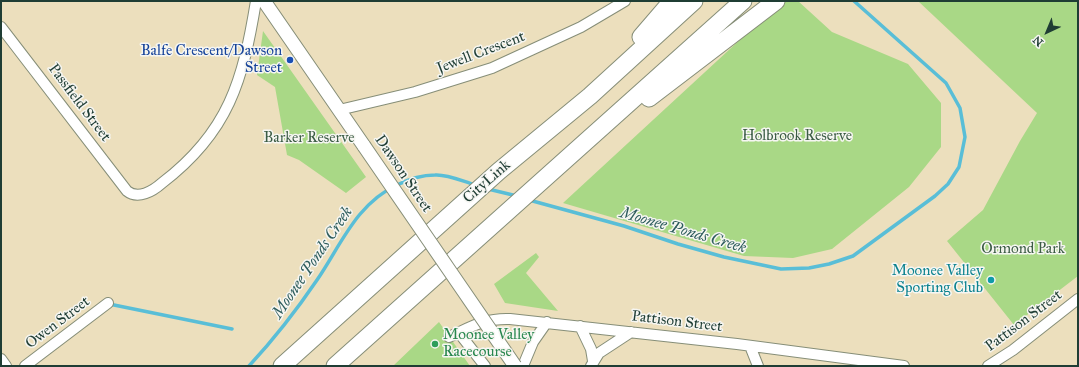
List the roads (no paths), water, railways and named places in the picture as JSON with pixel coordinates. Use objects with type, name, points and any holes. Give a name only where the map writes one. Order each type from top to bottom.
[{"type":"highway","points":[[590,96],[672,1]]},
{"type":"highway","name":"CityLink","points":[[282,366],[499,171],[590,96],[694,1]]},
{"type":"highway","points":[[335,366],[743,1]]},
{"type":"highway","points":[[540,183],[776,1]]},
{"type":"street","name":"Passfield Street","points":[[1,27],[127,191],[135,195],[150,192],[171,176],[198,149],[221,119],[242,74],[256,1]]},
{"type":"street","name":"Dawson Street","points":[[264,1],[515,366]]},
{"type":"street","name":"Jewell Crescent","points":[[339,110],[415,92],[492,68],[581,27],[625,1]]},
{"type":"street","name":"Pattison Street","points":[[988,366],[1013,350],[1078,299]]},
{"type":"street","name":"Owen Street","points":[[25,366],[108,303]]},
{"type":"street","name":"Pattison Street","points":[[449,337],[459,333],[473,324],[494,318],[547,322],[904,366]]},
{"type":"street","points":[[523,366],[533,342],[547,322]]},
{"type":"street","points":[[580,326],[591,349],[592,363]]},
{"type":"street","points":[[592,363],[607,346],[631,332]]},
{"type":"street","points":[[459,333],[485,366]]},
{"type":"street","points":[[750,346],[758,366]]},
{"type":"street","points":[[1,359],[6,366]]},
{"type":"waterway","name":"Moonee Ponds Creek","points":[[529,200],[624,226],[678,244],[724,257],[781,269],[809,268],[829,264],[853,256],[935,196],[948,184],[959,167],[965,137],[960,108],[946,83],[854,1]]},
{"type":"waterway","name":"Moonee Ponds Creek","points":[[249,366],[301,303],[360,214],[383,193],[406,181],[430,175],[456,178],[476,185]]},
{"type":"waterway","name":"Moonee Ponds Creek","points":[[488,189],[517,196]]},
{"type":"waterway","points":[[109,304],[232,329]]},
{"type":"place","name":"Balfe Crescent/Dawson Street","points":[[290,60]]},
{"type":"place","name":"Moonee Valley Sporting Club","points":[[991,280]]},
{"type":"place","name":"Moonee Valley Racecourse","points":[[435,344]]},
{"type":"park label","name":"Holbrook Reserve","points":[[797,136]]},
{"type":"park label","name":"Barker Reserve","points":[[309,138]]},
{"type":"park label","name":"Ormond Park","points":[[1023,249]]}]
